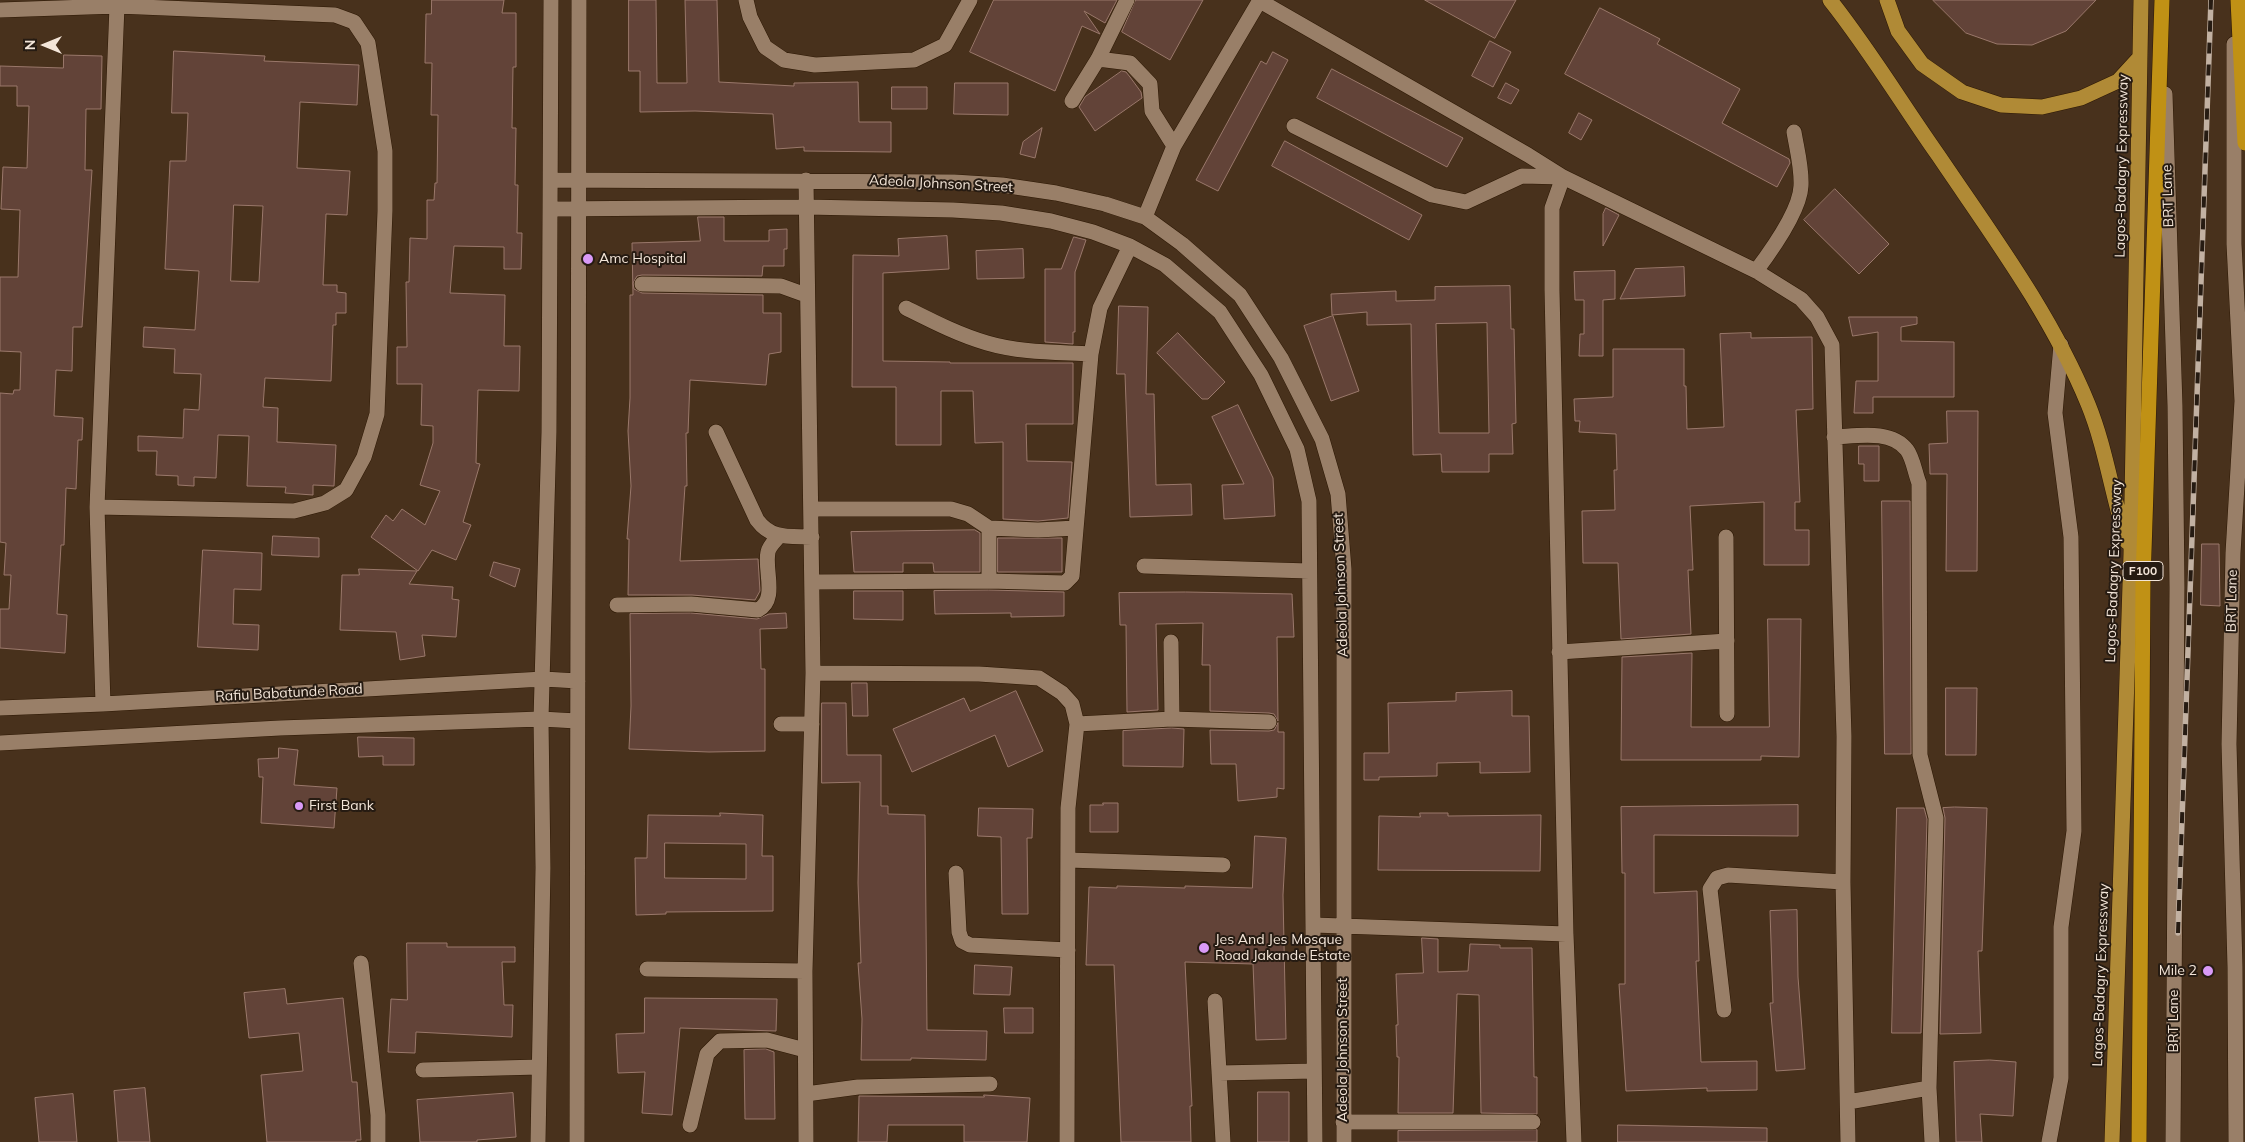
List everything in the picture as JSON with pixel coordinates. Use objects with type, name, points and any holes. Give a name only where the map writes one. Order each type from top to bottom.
[{"type":"highway","name":"F100","points":[[2138,1142],[2143,582],[2162,0]]},
{"type":"highway","points":[[2238,0],[2245,143]]},
{"type":"main road","points":[[1830,0],[1987,227],[2062,345],[2094,421],[2115,506],[2131,554]]},
{"type":"main road","points":[[1887,0],[1898,31],[1922,64],[1962,92],[2001,105],[2042,107],[2081,98],[2118,81],[2140,57]]},
{"type":"main road","name":"Lagos-Badagry Expressway","points":[[2112,1142],[2131,554],[2141,0]]},
{"type":"street","points":[[538,1142],[544,868],[541,719],[544,679],[549,432],[551,0]]},
{"type":"street","points":[[577,1142],[578,0]]},
{"type":"street","points":[[746,0],[750,16],[765,47],[784,60],[815,65],[914,60],[944,46],[970,0]]},
{"type":"street","points":[[1072,101],[1098,60],[1127,0]]},
{"type":"street","name":"BRT Lane","points":[[2162,0],[2175,406],[2177,587],[2173,1142]]},
{"type":"street","name":"BRT Lane","points":[[2234,0],[2234,244],[2242,401],[2233,553],[2229,744],[2235,967],[2236,1142]]},
{"type":"street","points":[[1145,217],[1174,146],[1260,1],[1563,177],[1756,271],[1800,299],[1817,316],[1832,345],[1844,736],[1848,1142]]},
{"type":"street","points":[[0,10],[117,6],[335,15],[354,22],[368,43],[386,151],[377,414],[364,457],[346,490],[326,503],[294,511],[97,507]]},
{"type":"street","points":[[102,704],[97,507],[117,6]]},
{"type":"street","points":[[1098,60],[1130,63],[1150,84],[1152,111],[1174,146]]},
{"type":"street","points":[[1294,126],[1432,195],[1466,202],[1522,176],[1563,177]]},
{"type":"street","points":[[1756,271],[1777,242],[1792,212],[1801,188],[1800,164],[1794,132]]},
{"type":"street","points":[[1563,177],[1552,208],[1559,652],[1563,746],[1566,934],[1574,1142]]},
{"type":"street","name":"Adeola Johnson Street","points":[[551,180],[954,182],[1002,185],[1056,193],[1105,204],[1145,217],[1182,244],[1240,295],[1281,358],[1322,439],[1338,494],[1344,569],[1344,1142]]},
{"type":"street","points":[[806,180],[806,295],[812,509],[813,673],[805,971],[806,1142]]},
{"type":"street","name":"Adeola Johnson Street","points":[[550,209],[806,208],[953,210],[1002,213],[1050,221],[1093,232],[1130,246],[1165,265],[1220,312],[1261,375],[1297,449],[1309,501],[1316,1142]]},
{"type":"street","points":[[812,582],[989,581],[1065,583],[1072,576],[1091,354],[1100,308],[1130,246]]},
{"type":"street","points":[[642,284],[781,286],[806,295]]},
{"type":"street","points":[[906,308],[953,331],[988,343],[1023,350],[1091,354]]},
{"type":"street","points":[[2049,1142],[2061,1078],[2061,927],[2074,831],[2071,537],[2055,413],[2062,345]]},
{"type":"street","points":[[716,432],[757,520],[766,531],[779,536],[812,537]]},
{"type":"street","points":[[1834,436],[1865,435],[1892,438],[1908,450],[1919,483],[1920,755],[1936,818],[1929,1088],[1932,1142]]},
{"type":"street","points":[[812,509],[951,509],[968,514],[989,528],[1038,530],[1076,528]]},
{"type":"street","points":[[989,528],[989,581]]},
{"type":"street","points":[[617,605],[691,604],[758,610],[764,607],[769,600],[768,550],[779,536]]},
{"type":"street","points":[[1726,537],[1727,714]]},
{"type":"street","points":[[1144,566],[1309,571]]},
{"type":"street","points":[[1559,652],[1727,641]]},
{"type":"street","points":[[1171,642],[1172,719]]},
{"type":"street","points":[[813,673],[979,674],[1039,678],[1062,693],[1072,704],[1077,724],[1068,808],[1067,1142]]},
{"type":"street","name":"Rafiu Babatunde Road","points":[[0,708],[544,679],[578,681]]},
{"type":"street","points":[[0,743],[280,728],[541,719],[577,721]]},
{"type":"street","points":[[1077,724],[1172,719],[1269,722]]},
{"type":"street","points":[[781,724],[812,724]]},
{"type":"street","points":[[1068,860],[1223,865]]},
{"type":"street","points":[[956,873],[958,932],[962,941],[970,945],[1068,950]]},
{"type":"street","points":[[1724,1010],[1710,889],[1717,878],[1728,874],[1844,882]]},
{"type":"street","points":[[1314,925],[1566,934]]},
{"type":"street","points":[[361,963],[378,1116],[378,1142]]},
{"type":"street","points":[[647,969],[805,971]]},
{"type":"street","points":[[1215,1001],[1223,1142]]},
{"type":"street","points":[[690,1125],[707,1054],[720,1040],[767,1040],[805,1050]]},
{"type":"street","points":[[423,1070],[539,1067]]},
{"type":"street","points":[[1219,1073],[1314,1071]]},
{"type":"street","points":[[806,1094],[858,1088],[990,1084]]},
{"type":"street","points":[[1848,1102],[1929,1088]]},
{"type":"street","points":[[1344,1122],[1534,1122]]},
{"type":"building","points":[[432,0],[504,0],[502,13],[516,13],[516,67],[513,67],[512,128],[516,128],[515,185],[518,185],[517,233],[522,233],[521,269],[504,269],[504,247],[454,246],[450,293],[505,295],[504,346],[520,346],[519,391],[478,390],[476,463],[480,464],[463,522],[471,525],[456,560],[432,550],[418,571],[371,537],[386,515],[393,521],[402,509],[425,525],[440,491],[420,485],[433,443],[433,426],[421,425],[422,384],[397,384],[397,347],[407,347],[406,282],[409,282],[410,238],[427,239],[427,200],[434,200],[435,183],[437,183],[438,115],[431,115],[432,63],[425,63],[426,14],[431,14]]},
{"type":"building","points":[[629,0],[656,0],[657,83],[687,83],[685,0],[717,0],[719,82],[794,86],[794,83],[858,82],[859,122],[891,122],[891,152],[804,151],[804,147],[776,149],[773,114],[695,111],[640,112],[640,71],[629,71]]},
{"type":"building","points":[[994,0],[1117,0],[1105,23],[1084,11],[1100,34],[1082,26],[1055,91],[970,52]]},
{"type":"building","points":[[1136,0],[1203,0],[1170,60],[1122,32]]},
{"type":"building","points":[[1425,0],[1516,0],[1495,38]]},
{"type":"building","points":[[1933,0],[2096,0],[2066,31],[2032,45],[1997,44],[1966,33]]},
{"type":"building","points":[[1600,8],[1660,39],[1657,44],[1740,89],[1722,123],[1789,159],[1790,163],[1777,187],[1565,74]]},
{"type":"building","points":[[1490,41],[1511,52],[1493,87],[1472,76]]},
{"type":"building","points":[[174,51],[265,56],[264,61],[359,65],[357,105],[300,102],[297,168],[350,171],[347,215],[326,214],[323,285],[337,285],[337,292],[346,293],[346,313],[336,313],[336,325],[333,325],[331,381],[265,378],[263,407],[278,408],[277,442],[336,445],[334,486],[313,485],[313,495],[285,493],[286,487],[247,486],[249,436],[218,435],[216,478],[194,477],[194,486],[178,485],[178,476],[156,475],[157,451],[138,451],[138,436],[183,438],[184,409],[199,410],[201,374],[174,373],[175,349],[143,347],[144,327],[195,330],[199,271],[165,269],[170,161],[186,161],[188,113],[172,113]],"holes":[[[234,205],[263,206],[259,282],[231,281]]]},
{"type":"building","points":[[1273,52],[1288,60],[1218,191],[1196,180],[1261,61],[1266,64]]},
{"type":"building","points":[[64,55],[102,56],[101,109],[86,109],[85,170],[92,170],[82,327],[73,327],[72,371],[56,370],[54,416],[83,418],[82,440],[78,440],[76,489],[66,488],[64,545],[61,545],[57,614],[67,615],[65,653],[0,648],[0,609],[9,609],[11,575],[4,575],[6,543],[0,542],[0,393],[13,394],[14,390],[20,390],[21,352],[0,351],[0,277],[18,277],[20,210],[1,209],[3,167],[27,168],[29,106],[17,106],[17,86],[0,86],[0,66],[63,68]]},
{"type":"building","points":[[1332,69],[1463,138],[1447,167],[1317,98]]},
{"type":"building","points":[[1122,71],[1126,72],[1130,77],[1141,92],[1142,98],[1095,131],[1079,107],[1085,97]]},
{"type":"building","points":[[955,83],[1008,83],[1008,115],[954,114]]},
{"type":"building","points":[[1506,83],[1519,90],[1511,104],[1498,98]]},
{"type":"building","points":[[892,87],[927,87],[927,109],[892,109]]},
{"type":"building","points":[[1579,113],[1592,120],[1581,140],[1569,133]]},
{"type":"building","points":[[1042,128],[1035,158],[1020,154],[1023,142]]},
{"type":"building","points":[[1285,141],[1422,215],[1409,240],[1272,166]]},
{"type":"building","points":[[1835,189],[1889,244],[1859,274],[1804,220]]},
{"type":"building","points":[[1606,208],[1619,215],[1603,246],[1603,214]]},
{"type":"building","points":[[698,217],[724,217],[724,241],[769,241],[769,230],[787,229],[787,249],[784,249],[784,266],[763,266],[762,276],[642,275],[637,276],[633,283],[634,289],[642,293],[763,295],[763,313],[781,313],[781,352],[769,354],[766,385],[690,380],[688,433],[686,433],[687,486],[685,486],[680,561],[758,559],[760,591],[755,600],[692,595],[628,595],[629,539],[627,539],[631,486],[628,431],[630,398],[630,295],[633,295],[632,243],[700,241]]},
{"type":"building","points":[[947,236],[949,269],[883,273],[883,361],[1073,363],[1073,424],[1026,424],[1027,461],[1072,462],[1068,518],[1038,521],[1003,519],[1003,442],[975,443],[973,391],[941,391],[941,445],[896,445],[896,387],[852,387],[853,255],[899,256],[898,239]]},
{"type":"building","points":[[1074,237],[1086,240],[1075,272],[1075,332],[1073,332],[1073,344],[1045,342],[1045,269],[1061,269]]},
{"type":"building","points":[[1023,249],[1024,278],[977,279],[976,251]]},
{"type":"building","points":[[1684,267],[1685,296],[1620,299],[1635,269]]},
{"type":"building","points":[[1615,271],[1615,299],[1603,300],[1603,356],[1579,356],[1580,334],[1584,334],[1584,300],[1575,300],[1574,272]]},
{"type":"building","points":[[1510,286],[1511,329],[1514,329],[1516,423],[1512,424],[1513,454],[1489,454],[1489,472],[1442,472],[1441,454],[1413,455],[1411,324],[1367,325],[1367,312],[1332,315],[1331,294],[1396,291],[1396,301],[1435,300],[1435,287]],"holes":[[[1487,323],[1489,433],[1439,433],[1436,324]]]},
{"type":"building","points":[[1119,306],[1148,307],[1146,394],[1154,394],[1156,485],[1191,484],[1192,515],[1130,517],[1125,374],[1117,374]]},
{"type":"building","points":[[1333,316],[1359,391],[1331,401],[1304,326]]},
{"type":"building","points":[[1849,317],[1917,317],[1917,324],[1901,327],[1901,341],[1954,342],[1954,397],[1873,397],[1873,413],[1854,413],[1856,381],[1878,381],[1878,332],[1853,336]]},
{"type":"building","points":[[1178,333],[1225,382],[1208,399],[1202,399],[1157,353]]},
{"type":"building","points":[[1751,333],[1751,338],[1812,337],[1813,409],[1796,410],[1800,502],[1795,502],[1795,530],[1809,530],[1809,565],[1764,565],[1764,502],[1690,506],[1693,570],[1688,570],[1691,634],[1621,639],[1618,563],[1583,563],[1582,511],[1615,510],[1614,470],[1617,470],[1616,434],[1579,432],[1580,421],[1575,421],[1574,399],[1613,397],[1613,349],[1684,349],[1687,429],[1724,427],[1720,334]]},
{"type":"building","points":[[1238,405],[1273,478],[1275,516],[1224,519],[1222,485],[1244,484],[1212,417]]},
{"type":"building","points":[[1947,411],[1978,411],[1977,571],[1946,571],[1947,474],[1930,474],[1929,444],[1947,443]]},
{"type":"building","points":[[1859,446],[1879,446],[1879,481],[1864,481],[1864,464],[1859,464]]},
{"type":"building","points":[[1882,501],[1910,501],[1911,754],[1885,754]]},
{"type":"building","points":[[975,530],[980,533],[980,572],[934,572],[933,563],[903,563],[903,572],[854,572],[851,532]]},
{"type":"building","points":[[273,536],[319,538],[319,557],[272,555]]},
{"type":"building","points":[[998,538],[1062,538],[1062,572],[998,572]]},
{"type":"building","points":[[2202,544],[2219,544],[2220,606],[2201,605]]},
{"type":"building","points":[[203,550],[262,553],[261,590],[234,589],[233,624],[259,625],[258,650],[198,647]]},
{"type":"building","points":[[494,562],[520,569],[515,587],[490,576]]},
{"type":"building","points":[[359,569],[417,571],[409,584],[453,587],[452,599],[459,600],[456,637],[422,635],[425,656],[400,660],[396,632],[340,630],[342,575],[359,575]]},
{"type":"building","points":[[854,591],[903,591],[903,620],[854,619]]},
{"type":"building","points":[[934,591],[1064,592],[1064,616],[1011,617],[1011,613],[935,614]]},
{"type":"building","points":[[1119,593],[1292,594],[1294,637],[1277,637],[1278,721],[1274,714],[1269,713],[1210,711],[1210,665],[1202,665],[1203,623],[1156,624],[1158,710],[1127,712],[1126,625],[1120,625]]},
{"type":"building","points":[[691,613],[757,619],[769,614],[786,613],[787,628],[760,629],[761,669],[765,669],[765,751],[709,752],[629,749],[631,706],[630,614]]},
{"type":"building","points":[[1768,619],[1801,619],[1799,757],[1761,756],[1761,760],[1621,760],[1622,657],[1692,653],[1691,727],[1769,727]]},
{"type":"building","points":[[852,683],[867,683],[868,716],[853,716]]},
{"type":"building","points":[[1946,688],[1977,688],[1976,755],[1946,755]]},
{"type":"building","points":[[1016,691],[1043,751],[1008,767],[995,735],[912,772],[893,729],[964,698],[970,711]]},
{"type":"building","points":[[1512,691],[1512,716],[1529,716],[1530,772],[1480,773],[1480,762],[1437,763],[1437,776],[1379,777],[1379,780],[1364,780],[1364,753],[1389,753],[1388,703],[1456,701],[1456,693]]},
{"type":"building","points":[[822,703],[846,703],[847,755],[881,755],[881,806],[888,806],[888,814],[925,815],[927,1030],[987,1031],[986,1060],[911,1058],[911,1060],[861,1060],[862,1019],[858,963],[861,963],[858,883],[860,782],[822,783]]},
{"type":"building","points":[[1278,723],[1278,732],[1284,732],[1284,789],[1277,788],[1277,797],[1238,801],[1236,764],[1211,764],[1210,730],[1269,731],[1274,730]]},
{"type":"building","points":[[1184,729],[1183,767],[1123,766],[1123,731]]},
{"type":"building","points":[[358,737],[414,738],[414,765],[383,765],[383,756],[359,757]]},
{"type":"building","name":"First Bank","points":[[279,748],[298,750],[294,785],[337,788],[334,828],[261,823],[263,777],[259,777],[258,759],[278,758]]},
{"type":"building","points":[[1103,803],[1118,803],[1118,832],[1090,832],[1090,805],[1103,805]]},
{"type":"building","points":[[1798,805],[1798,836],[1654,835],[1654,893],[1697,891],[1699,961],[1696,961],[1701,1062],[1757,1061],[1757,1090],[1707,1091],[1707,1088],[1626,1091],[1619,984],[1625,984],[1625,873],[1622,873],[1621,807]]},
{"type":"building","points":[[979,808],[1033,809],[1032,838],[1027,838],[1028,914],[1002,914],[1001,837],[978,836]]},
{"type":"building","points":[[1897,808],[1924,808],[1927,819],[1921,1033],[1892,1033]]},
{"type":"building","points":[[1943,808],[1987,808],[1982,951],[1978,951],[1981,1033],[1940,1034],[1945,818]]},
{"type":"building","points":[[720,813],[763,815],[762,856],[773,856],[773,911],[666,912],[666,914],[636,915],[635,858],[647,858],[648,815],[720,816]],"holes":[[[665,843],[746,844],[746,879],[665,878]]]},
{"type":"building","points":[[1420,813],[1448,813],[1448,816],[1541,815],[1540,871],[1378,870],[1379,816],[1420,817]]},
{"type":"building","points":[[1255,836],[1286,838],[1283,895],[1286,1039],[1256,1040],[1253,964],[1185,962],[1192,1106],[1190,1106],[1191,1142],[1121,1142],[1114,965],[1086,965],[1089,887],[1185,888],[1185,886],[1252,888]]},
{"type":"building","points":[[1797,910],[1798,977],[1805,1069],[1776,1071],[1770,1003],[1773,1003],[1770,911]]},
{"type":"building","points":[[1422,938],[1438,939],[1438,972],[1468,971],[1470,944],[1500,945],[1500,948],[1532,948],[1534,1077],[1537,1077],[1537,1114],[1481,1113],[1479,995],[1457,994],[1453,1113],[1398,1113],[1399,1057],[1397,1057],[1396,974],[1423,973]]},
{"type":"building","points":[[407,943],[447,943],[447,947],[515,947],[515,962],[502,962],[504,1005],[513,1005],[512,1037],[416,1032],[415,1053],[388,1052],[391,999],[407,1000]]},
{"type":"building","points":[[975,965],[1012,967],[1010,995],[974,994]]},
{"type":"building","points":[[285,989],[287,1004],[343,998],[352,1082],[357,1082],[361,1140],[356,1140],[356,1142],[267,1142],[261,1075],[303,1071],[299,1033],[249,1038],[244,993]]},
{"type":"building","points":[[645,998],[777,999],[776,1031],[680,1028],[672,1115],[642,1113],[645,1072],[618,1073],[616,1034],[644,1033]]},
{"type":"building","points":[[1004,1008],[1033,1008],[1033,1033],[1005,1033]]},
{"type":"building","points":[[766,1049],[774,1052],[775,1119],[745,1119],[744,1050]]},
{"type":"building","points":[[1990,1060],[2016,1062],[2013,1116],[1980,1114],[1982,1142],[1956,1142],[1954,1062]]},
{"type":"building","points":[[145,1088],[150,1142],[118,1142],[114,1091]]},
{"type":"building","points":[[1258,1092],[1289,1092],[1289,1142],[1258,1142]]},
{"type":"building","points":[[513,1093],[516,1137],[477,1140],[477,1142],[420,1142],[417,1100]]},
{"type":"building","points":[[73,1094],[77,1142],[39,1142],[35,1098]]},
{"type":"building","points":[[984,1095],[1030,1098],[1027,1142],[964,1142],[964,1125],[888,1125],[887,1142],[858,1142],[859,1096],[984,1097]]},
{"type":"building","points":[[1618,1125],[1767,1128],[1767,1142],[1618,1142]]},
{"type":"building","points":[[1537,1130],[1537,1142],[1398,1142],[1398,1131]]},
{"type":"railway","points":[[2178,933],[2211,0]]},
{"type":"place","name":"Amc Hospital","points":[[588,259]]},
{"type":"place","name":"First Bank","points":[[299,806]]},
{"type":"place","name":"Jes And Jes Mosque Road Jakande Estate","points":[[1204,948]]},
{"type":"place","name":"Mile 2","points":[[2208,971]]}]
